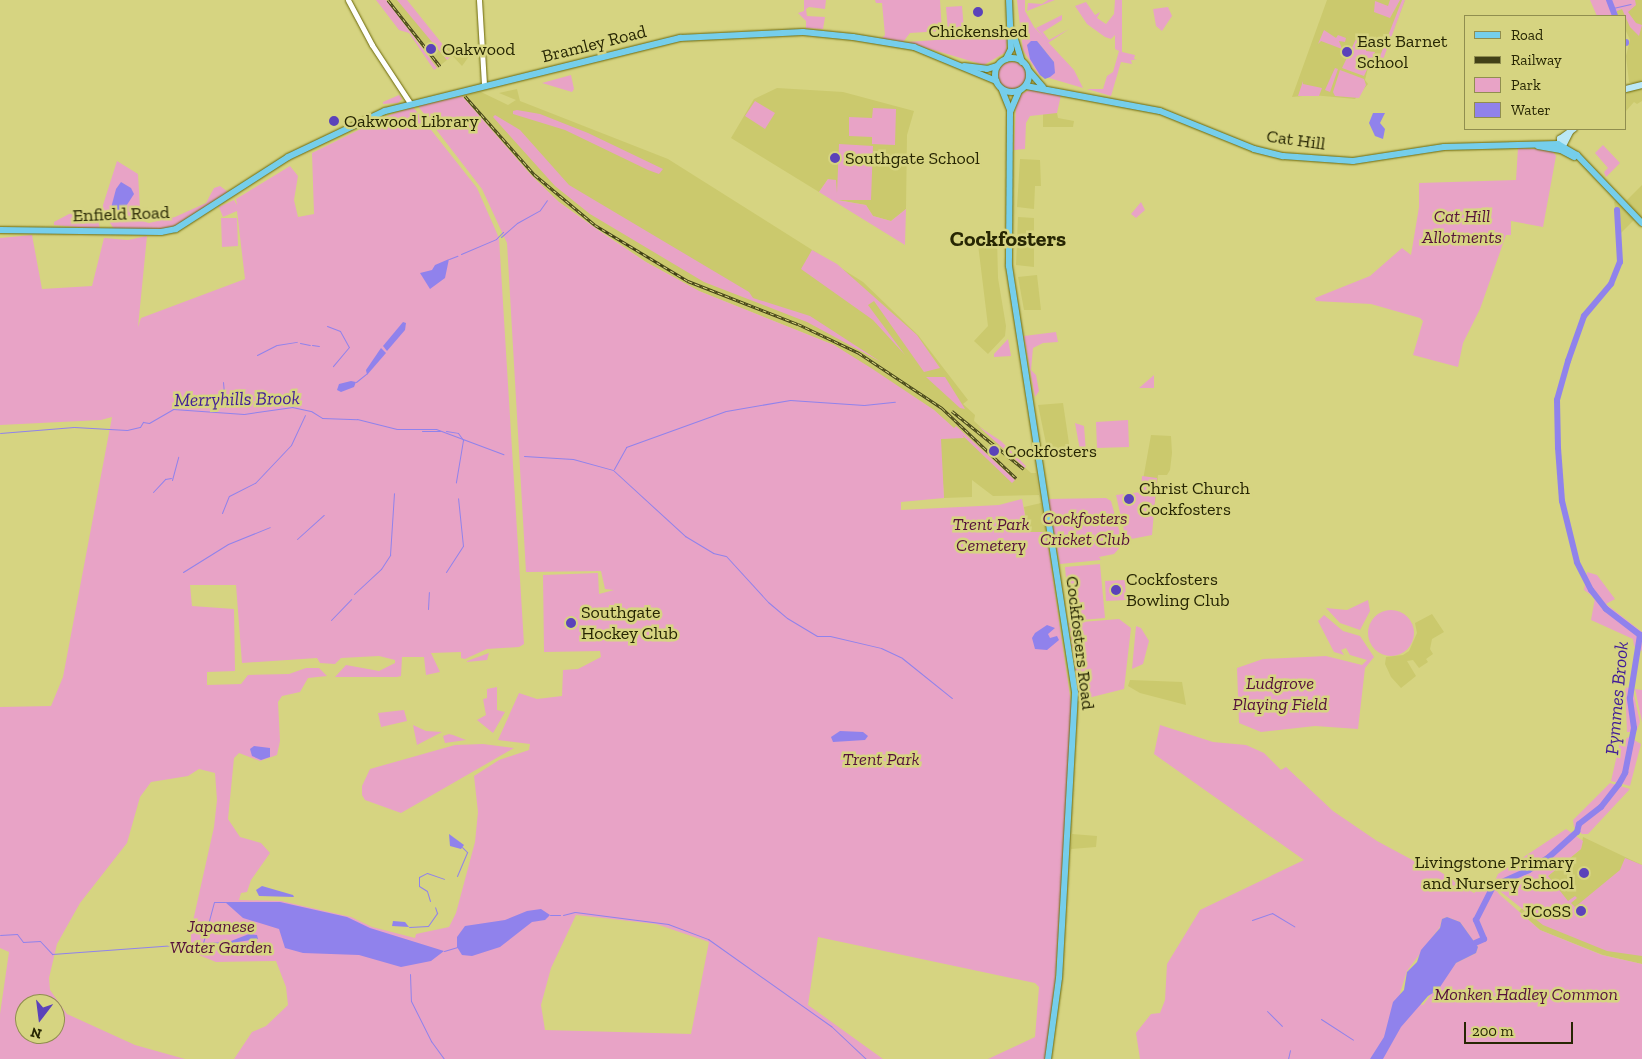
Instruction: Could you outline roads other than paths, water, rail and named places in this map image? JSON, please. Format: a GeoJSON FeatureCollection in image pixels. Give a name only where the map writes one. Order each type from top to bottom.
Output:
{"type":"FeatureCollection","features":[{"type":"Feature","properties":{"kind":"main road"},"geometry":{"type":"LineString","coordinates":[[1009,0],[1011,49],[1006,59],[997,66],[996,81],[1002,90],[1019,91],[1026,86],[1029,71]]}},
{"type":"Feature","properties":{"kind":"main road"},"geometry":{"type":"LineString","coordinates":[[1010,13],[1015,46],[1022,62],[1043,87]]}},
{"type":"Feature","properties":{"kind":"main road","name":"Bramley Road"},"geometry":{"type":"LineString","coordinates":[[233,193],[288,157],[368,118],[410,103],[688,37],[803,32],[896,45],[920,50],[964,66],[996,81]]}},
{"type":"Feature","properties":{"kind":"main road"},"geometry":{"type":"LineString","coordinates":[[1006,59],[1022,62]]}},
{"type":"Feature","properties":{"kind":"main road","name":"Bramley Road"},"geometry":{"type":"LineString","coordinates":[[964,66],[987,69],[997,66]]}},
{"type":"Feature","properties":{"kind":"main road"},"geometry":{"type":"LineString","coordinates":[[1627,89],[1642,84]]}},
{"type":"Feature","properties":{"kind":"main road","name":"Cat Hill"},"geometry":{"type":"LineString","coordinates":[[1026,86],[1043,87],[1168,113],[1254,149],[1283,156],[1353,160],[1444,147],[1561,146]]}},
{"type":"Feature","properties":{"kind":"main road","name":"Cockfosters Road"},"geometry":{"type":"LineString","coordinates":[[1002,90],[1010,112],[1009,271],[1075,693],[1059,978],[1048,1059]]}},
{"type":"Feature","properties":{"kind":"main road","name":"Cockfosters Road"},"geometry":{"type":"LineString","coordinates":[[1010,112],[1019,91]]}},
{"type":"Feature","properties":{"kind":"main road"},"geometry":{"type":"LineString","coordinates":[[1572,130],[1562,137],[1561,146],[1584,162],[1642,223]]}},
{"type":"Feature","properties":{"kind":"main road","name":"Enfield Road"},"geometry":{"type":"LineString","coordinates":[[0,230],[169,231],[233,193]]}},
{"type":"Feature","properties":{"kind":"street"},"geometry":{"type":"LineString","coordinates":[[348,0],[372,45],[410,103]]}},
{"type":"Feature","properties":{"kind":"street"},"geometry":{"type":"LineString","coordinates":[[479,0],[484,86]]}},
{"type":"Feature","properties":{"kind":"water"},"geometry":{"type":"Polygon","coordinates":[[[1031,41],[1037,41],[1054,62],[1055,73],[1050,77],[1045,79],[1040,75],[1030,59],[1027,45],[1031,41]]]}},
{"type":"Feature","properties":{"kind":"water"},"geometry":{"type":"Polygon","coordinates":[[[1373,113],[1385,113],[1380,123],[1385,129],[1383,139],[1375,136],[1369,123],[1373,113]]]}},
{"type":"Feature","properties":{"kind":"water"},"geometry":{"type":"Polygon","coordinates":[[[121,182],[131,188],[134,194],[123,211],[111,208],[116,189],[121,182]]]}},
{"type":"Feature","properties":{"kind":"water"},"geometry":{"type":"Polygon","coordinates":[[[449,259],[445,278],[430,289],[420,273],[432,270],[435,265],[449,259]]]}},
{"type":"Feature","properties":{"kind":"water"},"geometry":{"type":"Polygon","coordinates":[[[403,322],[406,323],[405,330],[387,351],[383,346],[403,322]]]}},
{"type":"Feature","properties":{"kind":"water"},"geometry":{"type":"Polygon","coordinates":[[[381,348],[386,353],[367,375],[366,370],[381,348]]]}},
{"type":"Feature","properties":{"kind":"water"},"geometry":{"type":"Polygon","coordinates":[[[351,381],[356,382],[354,387],[341,392],[337,390],[339,384],[351,381]]]}},
{"type":"Feature","properties":{"kind":"water"},"geometry":{"type":"Polygon","coordinates":[[[1047,625],[1055,628],[1048,634],[1050,638],[1057,636],[1059,640],[1047,650],[1035,649],[1032,638],[1035,633],[1047,625]]]}},
{"type":"Feature","properties":{"kind":"water"},"geometry":{"type":"Polygon","coordinates":[[[840,731],[863,732],[868,736],[865,740],[833,742],[831,737],[840,731]]]}},
{"type":"Feature","properties":{"kind":"water"},"geometry":{"type":"Polygon","coordinates":[[[254,746],[270,748],[270,757],[261,760],[252,756],[250,749],[254,746]]]}},
{"type":"Feature","properties":{"kind":"water"},"geometry":{"type":"Polygon","coordinates":[[[449,834],[464,845],[461,849],[450,846],[449,834]]]}},
{"type":"Feature","properties":{"kind":"water"},"geometry":{"type":"Polygon","coordinates":[[[262,886],[293,895],[294,897],[259,896],[256,890],[262,886]]]}},
{"type":"Feature","properties":{"kind":"water"},"geometry":{"type":"Polygon","coordinates":[[[225,902],[280,902],[347,917],[370,928],[444,951],[431,961],[401,967],[359,955],[303,953],[285,948],[279,929],[243,918],[225,902]]]}},
{"type":"Feature","properties":{"kind":"water"},"geometry":{"type":"Polygon","coordinates":[[[541,909],[550,915],[545,920],[532,922],[500,947],[472,956],[462,955],[457,947],[457,937],[465,926],[505,920],[527,911],[541,909]]]}},
{"type":"Feature","properties":{"kind":"water"},"geometry":{"type":"Polygon","coordinates":[[[1447,917],[1460,922],[1478,947],[1476,953],[1456,963],[1438,990],[1428,996],[1401,1027],[1383,1059],[1370,1059],[1384,1037],[1393,1002],[1404,990],[1407,972],[1417,962],[1421,950],[1440,928],[1442,919],[1447,917]]]}},
{"type":"Feature","properties":{"kind":"water"},"geometry":{"type":"Polygon","coordinates":[[[393,921],[405,922],[409,927],[392,926],[393,921]]]}},
{"type":"Feature","properties":{"kind":"water"},"geometry":{"type":"Polygon","coordinates":[[[249,934],[257,935],[258,939],[231,943],[231,941],[249,934]]]}},
{"type":"Feature","properties":{"kind":"waterway","name":"Pymmes Brook"},"geometry":{"type":"LineString","coordinates":[[1609,0],[1615,15]]}},
{"type":"Feature","properties":{"kind":"waterway"},"geometry":{"type":"LineString","coordinates":[[1613,8],[1631,4]]}},
{"type":"Feature","properties":{"kind":"waterway"},"geometry":{"type":"LineString","coordinates":[[501,237],[517,223],[540,210],[547,200]]}},
{"type":"Feature","properties":{"kind":"waterway","name":"Pymmes Brook"},"geometry":{"type":"LineString","coordinates":[[1475,943],[1484,939],[1476,920],[1493,886],[1529,870],[1549,857],[1577,832],[1579,824],[1601,807],[1619,784],[1625,773],[1634,728],[1630,698],[1640,635],[1606,609],[1591,590],[1577,562],[1562,501],[1558,448],[1557,400],[1568,361],[1584,316],[1611,284],[1620,262],[1617,210]]}},
{"type":"Feature","properties":{"kind":"waterway"},"geometry":{"type":"LineString","coordinates":[[461,254],[496,239],[503,232]]}},
{"type":"Feature","properties":{"kind":"waterway"},"geometry":{"type":"LineString","coordinates":[[449,259],[457,256]]}},
{"type":"Feature","properties":{"kind":"waterway"},"geometry":{"type":"LineString","coordinates":[[327,326],[340,331],[349,347],[333,366]]}},
{"type":"Feature","properties":{"kind":"waterway"},"geometry":{"type":"LineString","coordinates":[[257,355],[277,345],[297,342]]}},
{"type":"Feature","properties":{"kind":"waterway"},"geometry":{"type":"LineString","coordinates":[[300,343],[310,345]]}},
{"type":"Feature","properties":{"kind":"waterway"},"geometry":{"type":"LineString","coordinates":[[312,345],[319,346]]}},
{"type":"Feature","properties":{"kind":"waterway"},"geometry":{"type":"LineString","coordinates":[[356,382],[366,374]]}},
{"type":"Feature","properties":{"kind":"waterway"},"geometry":{"type":"LineString","coordinates":[[223,382],[225,407]]}},
{"type":"Feature","properties":{"kind":"waterway"},"geometry":{"type":"LineString","coordinates":[[614,469],[626,447],[726,411],[790,400],[864,405],[895,402]]}},
{"type":"Feature","properties":{"kind":"waterway","name":"Merryhills Brook"},"geometry":{"type":"LineString","coordinates":[[0,433],[74,427],[127,430],[140,427],[143,422],[149,423],[173,409],[244,414],[292,407],[311,411],[322,418],[357,419],[397,429],[436,429],[503,454]]}},
{"type":"Feature","properties":{"kind":"waterway"},"geometry":{"type":"LineString","coordinates":[[222,513],[229,496],[255,483],[291,445],[305,415]]}},
{"type":"Feature","properties":{"kind":"waterway","name":"Merryhills Brook"},"geometry":{"type":"LineString","coordinates":[[422,431],[440,431]]}},
{"type":"Feature","properties":{"kind":"waterway"},"geometry":{"type":"LineString","coordinates":[[446,431],[458,433],[463,440],[456,482]]}},
{"type":"Feature","properties":{"kind":"waterway","name":"Merryhills Brook"},"geometry":{"type":"LineString","coordinates":[[524,456],[573,459],[613,470],[685,536],[713,553],[726,556],[768,602],[787,618],[817,636],[830,636],[881,648],[902,658],[952,698]]}},
{"type":"Feature","properties":{"kind":"waterway"},"geometry":{"type":"LineString","coordinates":[[172,480],[178,457]]}},
{"type":"Feature","properties":{"kind":"waterway"},"geometry":{"type":"LineString","coordinates":[[153,492],[165,479],[171,478]]}},
{"type":"Feature","properties":{"kind":"waterway"},"geometry":{"type":"LineString","coordinates":[[354,594],[381,569],[390,555],[394,493]]}},
{"type":"Feature","properties":{"kind":"waterway"},"geometry":{"type":"LineString","coordinates":[[446,572],[463,546],[458,498]]}},
{"type":"Feature","properties":{"kind":"waterway"},"geometry":{"type":"LineString","coordinates":[[297,539],[324,515]]}},
{"type":"Feature","properties":{"kind":"waterway"},"geometry":{"type":"LineString","coordinates":[[183,572],[228,544],[270,527]]}},
{"type":"Feature","properties":{"kind":"waterway"},"geometry":{"type":"LineString","coordinates":[[428,609],[429,592]]}},
{"type":"Feature","properties":{"kind":"waterway"},"geometry":{"type":"LineString","coordinates":[[331,620],[351,599]]}},
{"type":"Feature","properties":{"kind":"waterway"},"geometry":{"type":"LineString","coordinates":[[457,876],[467,852],[462,847]]}},
{"type":"Feature","properties":{"kind":"waterway"},"geometry":{"type":"LineString","coordinates":[[430,901],[427,891],[419,886],[419,877],[427,873],[444,879]]}},
{"type":"Feature","properties":{"kind":"waterway"},"geometry":{"type":"LineString","coordinates":[[0,935],[17,934],[23,942],[40,941],[52,954],[203,943],[214,902],[225,902]]}},
{"type":"Feature","properties":{"kind":"waterway"},"geometry":{"type":"LineString","coordinates":[[409,927],[428,926],[437,913],[435,907]]}},
{"type":"Feature","properties":{"kind":"waterway"},"geometry":{"type":"LineString","coordinates":[[563,915],[575,912],[668,924],[708,939],[831,1026],[866,1059]]}},
{"type":"Feature","properties":{"kind":"waterway"},"geometry":{"type":"LineString","coordinates":[[1252,920],[1272,913],[1294,926]]}},
{"type":"Feature","properties":{"kind":"waterway"},"geometry":{"type":"LineString","coordinates":[[550,915],[560,915]]}},
{"type":"Feature","properties":{"kind":"waterway"},"geometry":{"type":"LineString","coordinates":[[204,943],[231,942]]}},
{"type":"Feature","properties":{"kind":"waterway"},"geometry":{"type":"LineString","coordinates":[[444,951],[457,947]]}},
{"type":"Feature","properties":{"kind":"waterway"},"geometry":{"type":"LineString","coordinates":[[410,974],[411,1001],[431,1041],[444,1059]]}},
{"type":"Feature","properties":{"kind":"waterway"},"geometry":{"type":"LineString","coordinates":[[1267,1011],[1282,1026]]}},
{"type":"Feature","properties":{"kind":"waterway"},"geometry":{"type":"LineString","coordinates":[[1321,1019],[1353,1040]]}},
{"type":"Feature","properties":{"kind":"waterway"},"geometry":{"type":"LineString","coordinates":[[1288,1059],[1290,1050]]}},
{"type":"Feature","properties":{"kind":"railway"},"geometry":{"type":"LineString","coordinates":[[388,0],[440,66]]}},
{"type":"Feature","properties":{"kind":"railway"},"geometry":{"type":"LineString","coordinates":[[465,96],[535,175],[595,225],[688,281],[798,324],[859,353],[942,408],[1016,478]]}},
{"type":"Feature","properties":{"kind":"railway"},"geometry":{"type":"LineString","coordinates":[[952,411],[1024,469]]}},
{"type":"Feature","properties":{"kind":"place","name":"Chickenshed"},"geometry":{"type":"Point","coordinates":[978,12]}},
{"type":"Feature","properties":{"kind":"place","name":"Oakwood"},"geometry":{"type":"Point","coordinates":[431,49]}},
{"type":"Feature","properties":{"kind":"place","name":"East Barnet School"},"geometry":{"type":"Point","coordinates":[1347,52]}},
{"type":"Feature","properties":{"kind":"place","name":"Oakwood Library"},"geometry":{"type":"Point","coordinates":[334,121]}},
{"type":"Feature","properties":{"kind":"place","name":"Southgate School"},"geometry":{"type":"Point","coordinates":[835,158]}},
{"type":"Feature","properties":{"kind":"place","name":"Cockfosters"},"geometry":{"type":"Point","coordinates":[994,451]}},
{"type":"Feature","properties":{"kind":"place","name":"Christ Church Cockfosters"},"geometry":{"type":"Point","coordinates":[1129,499]}},
{"type":"Feature","properties":{"kind":"place","name":"Cockfosters Bowling Club"},"geometry":{"type":"Point","coordinates":[1116,590]}},
{"type":"Feature","properties":{"kind":"place","name":"Southgate Hockey Club"},"geometry":{"type":"Point","coordinates":[571,623]}},
{"type":"Feature","properties":{"kind":"place","name":"Livingstone Primary and Nursery School"},"geometry":{"type":"Point","coordinates":[1584,873]}},
{"type":"Feature","properties":{"kind":"place","name":"JCoSS"},"geometry":{"type":"Point","coordinates":[1581,911]}},
{"type":"Feature","properties":{"kind":"district","name":"Cockfosters"},"geometry":{"type":"Point","coordinates":[1008,239]}},
{"type":"Feature","properties":{"kind":"park label","name":"Cat Hill Allotments"},"geometry":{"type":"Point","coordinates":[1462,227]}},
{"type":"Feature","properties":{"kind":"park label","name":"Cockfosters Cricket Club"},"geometry":{"type":"Point","coordinates":[1085,529]}},
{"type":"Feature","properties":{"kind":"park label","name":"Trent Park Cemetery"},"geometry":{"type":"Point","coordinates":[991,535]}},
{"type":"Feature","properties":{"kind":"park label","name":"Ludgrove Playing Field"},"geometry":{"type":"Point","coordinates":[1280,694]}},
{"type":"Feature","properties":{"kind":"park label","name":"Trent Park"},"geometry":{"type":"Point","coordinates":[881,759]}},
{"type":"Feature","properties":{"kind":"park label","name":"Japanese Water Garden"},"geometry":{"type":"Point","coordinates":[221,938]}},
{"type":"Feature","properties":{"kind":"park label","name":"Monken Hadley Common"},"geometry":{"type":"Point","coordinates":[1526,994]}}]}
